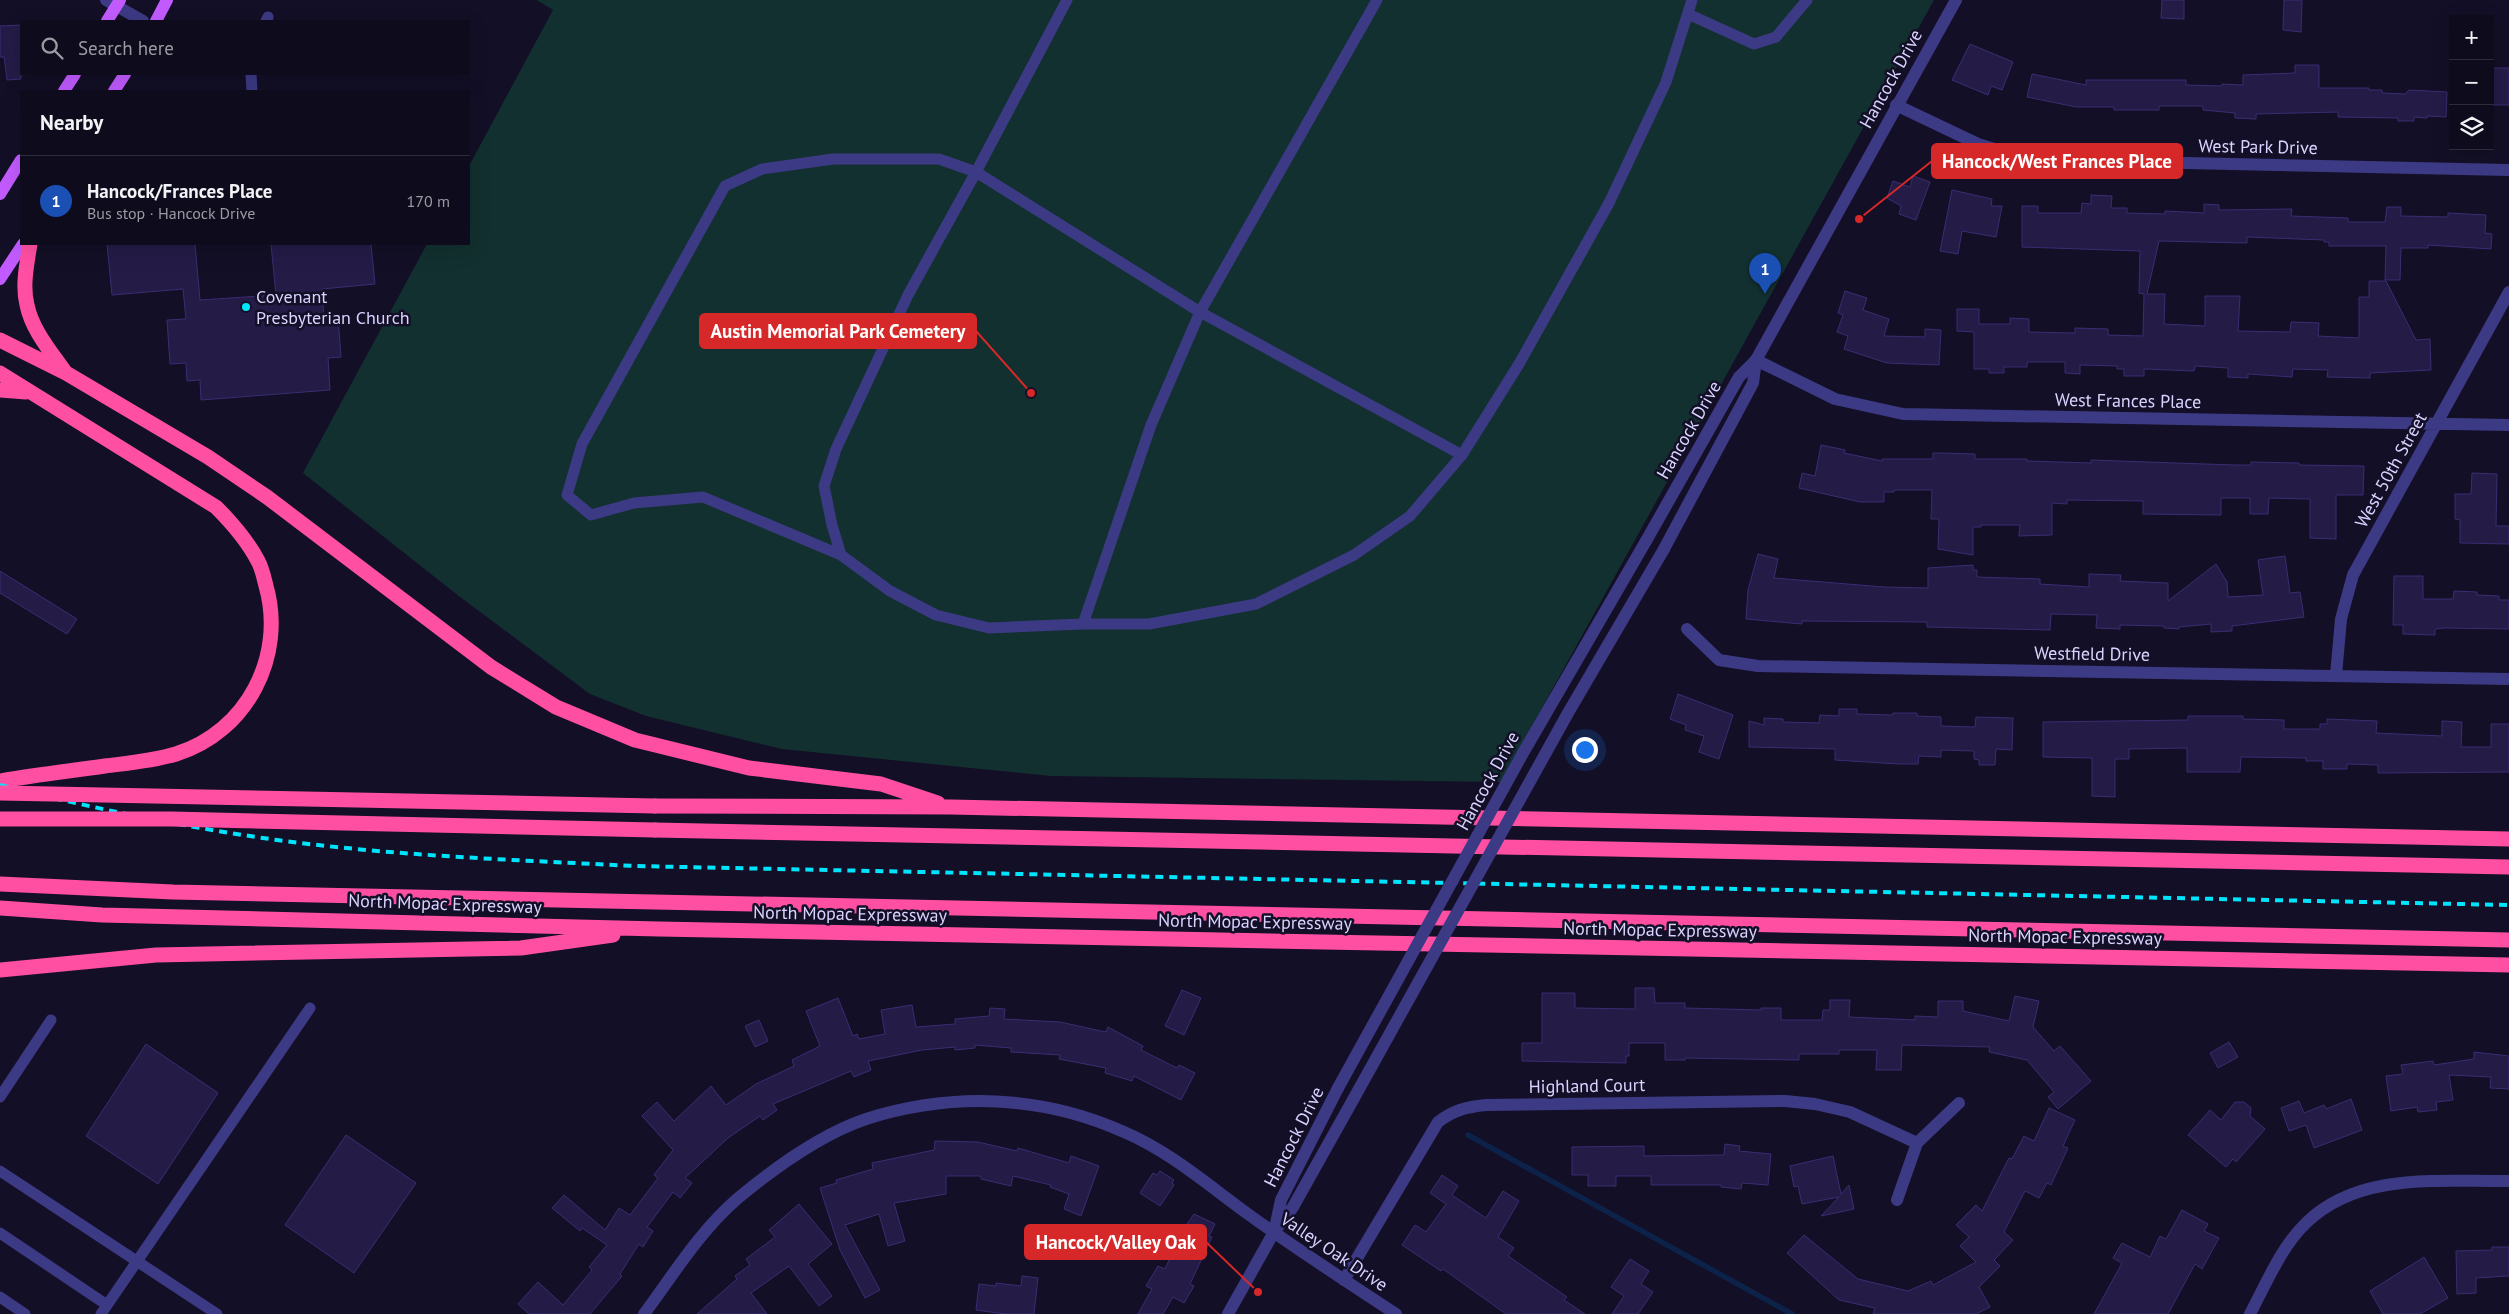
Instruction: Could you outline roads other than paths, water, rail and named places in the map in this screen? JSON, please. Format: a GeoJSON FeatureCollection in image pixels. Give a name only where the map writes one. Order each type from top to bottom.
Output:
{"type":"FeatureCollection","features":[{"type":"Feature","properties":{"kind":"highway"},"geometry":{"type":"LineString","coordinates":[[30,245],[26,274],[26,304],[41,337],[66,373]]}},
{"type":"Feature","properties":{"kind":"highway"},"geometry":{"type":"LineString","coordinates":[[0,340],[66,373],[208,457],[267,496],[491,667],[556,707],[635,740],[749,768],[881,784],[951,807]]}},
{"type":"Feature","properties":{"kind":"highway"},"geometry":{"type":"LineString","coordinates":[[0,372],[216,507],[242,533],[259,562],[270,601],[273,628],[268,659],[255,690],[237,715],[207,740],[177,754],[145,761],[0,781]]}},
{"type":"Feature","properties":{"kind":"highway"},"geometry":{"type":"LineString","coordinates":[[0,390],[32,393]]}},
{"type":"Feature","properties":{"kind":"highway"},"geometry":{"type":"LineString","coordinates":[[0,793],[655,806],[951,807],[2509,839]]}},
{"type":"Feature","properties":{"kind":"highway"},"geometry":{"type":"LineString","coordinates":[[0,819],[180,819],[2509,867]]}},
{"type":"Feature","properties":{"kind":"highway"},"geometry":{"type":"LineString","coordinates":[[0,884],[173,892],[2509,940]]}},
{"type":"Feature","properties":{"kind":"highway","name":"North Mopac Expressway"},"geometry":{"type":"LineString","coordinates":[[0,908],[102,915],[659,929],[2509,965]]}},
{"type":"Feature","properties":{"kind":"highway"},"geometry":{"type":"LineString","coordinates":[[0,970],[156,955],[521,948],[659,929]]}},
{"type":"Feature","properties":{"kind":"main road"},"geometry":{"type":"LineString","coordinates":[[157,20],[168,0]]}},
{"type":"Feature","properties":{"kind":"main road"},"geometry":{"type":"LineString","coordinates":[[107,20],[114,2]]}},
{"type":"Feature","properties":{"kind":"main road"},"geometry":{"type":"LineString","coordinates":[[65,90],[74,75]]}},
{"type":"Feature","properties":{"kind":"main road"},"geometry":{"type":"LineString","coordinates":[[115,90],[124,75]]}},
{"type":"Feature","properties":{"kind":"main road"},"geometry":{"type":"LineString","coordinates":[[0,194],[20,162]]}},
{"type":"Feature","properties":{"kind":"main road"},"geometry":{"type":"LineString","coordinates":[[0,279],[21,245]]}},
{"type":"Feature","properties":{"kind":"street","name":"Hancock Drive"},"geometry":{"type":"LineString","coordinates":[[1274,1232],[1281,1200],[1338,1088],[1518,762],[1739,377],[1756,360],[1956,0]]}},
{"type":"Feature","properties":{"kind":"street"},"geometry":{"type":"LineString","coordinates":[[114,2],[142,20]]}},
{"type":"Feature","properties":{"kind":"street","name":"West Park Drive"},"geometry":{"type":"LineString","coordinates":[[1896,105],[1978,144],[2011,154],[2050,160],[2509,170]]}},
{"type":"Feature","properties":{"kind":"street","name":"West 50th Street"},"geometry":{"type":"LineString","coordinates":[[2336,675],[2340,619],[2353,575],[2509,292]]}},
{"type":"Feature","properties":{"kind":"street","name":"Hancock Drive"},"geometry":{"type":"LineString","coordinates":[[1228,1314],[1274,1232],[1293,1207],[1568,713],[1664,550],[1753,384],[1756,360]]}},
{"type":"Feature","properties":{"kind":"street","name":"West Frances Place"},"geometry":{"type":"LineString","coordinates":[[1756,360],[1835,399],[1903,414],[2509,425]]}},
{"type":"Feature","properties":{"kind":"street","name":"Westfield Drive"},"geometry":{"type":"LineString","coordinates":[[1687,629],[1719,660],[1758,666],[2509,679]]}},
{"type":"Feature","properties":{"kind":"street","name":"Valley Oak Drive"},"geometry":{"type":"LineString","coordinates":[[644,1314],[698,1242],[736,1200],[786,1162],[818,1142],[865,1120],[920,1106],[970,1099],[1010,1101],[1048,1108],[1094,1120],[1126,1132],[1172,1160],[1274,1232],[1396,1314]]}},
{"type":"Feature","properties":{"kind":"street","name":"Highland Court"},"geometry":{"type":"LineString","coordinates":[[1344,1280],[1438,1122],[1452,1111],[1465,1107],[1486,1105],[1785,1101],[1815,1104],[1850,1112],[1917,1142]]}},
{"type":"Feature","properties":{"kind":"street"},"geometry":{"type":"LineString","coordinates":[[1897,1200],[1917,1142],[1959,1103]]}},
{"type":"Feature","properties":{"kind":"street"},"geometry":{"type":"LineString","coordinates":[[2250,1314],[2286,1250],[2305,1224],[2328,1204],[2363,1190],[2398,1183],[2509,1181]]}},
{"type":"Feature","properties":{"kind":"lane"},"geometry":{"type":"LineString","coordinates":[[841,555],[832,525],[824,486],[836,449],[908,295],[976,172],[1067,0]]}},
{"type":"Feature","properties":{"kind":"lane"},"geometry":{"type":"LineString","coordinates":[[1083,624],[1152,425],[1200,312],[1377,0]]}},
{"type":"Feature","properties":{"kind":"lane"},"geometry":{"type":"LineString","coordinates":[[1462,455],[1200,312],[976,172],[939,159],[833,159],[762,169],[725,186],[582,444],[567,495],[591,515],[634,503],[703,496],[841,555],[890,591],[936,615],[989,628],[1083,624],[1149,624],[1256,604],[1354,555],[1410,516],[1462,455],[1518,364],[1609,203],[1666,82],[1692,0]]}},
{"type":"Feature","properties":{"kind":"lane"},"geometry":{"type":"LineString","coordinates":[[1688,14],[1754,44],[1776,37],[1807,0]]}},
{"type":"Feature","properties":{"kind":"lane"},"geometry":{"type":"LineString","coordinates":[[252,75],[252,90]]}},
{"type":"Feature","properties":{"kind":"lane"},"geometry":{"type":"LineString","coordinates":[[0,1233],[104,1310],[310,1008]]}},
{"type":"Feature","properties":{"kind":"lane"},"geometry":{"type":"LineString","coordinates":[[0,1097],[51,1020]]}},
{"type":"Feature","properties":{"kind":"lane"},"geometry":{"type":"LineString","coordinates":[[0,1171],[217,1314]]}},
{"type":"Feature","properties":{"kind":"lane"},"geometry":{"type":"LineString","coordinates":[[0,1297],[25,1314]]}},
{"type":"Feature","properties":{"kind":"waterway"},"geometry":{"type":"LineString","coordinates":[[1468,1135],[1792,1314]]}},
{"type":"Feature","properties":{"kind":"railway"},"geometry":{"type":"LineString","coordinates":[[0,785],[138,816],[277,840],[411,854],[635,866],[2509,905]]}},
{"type":"Feature","properties":{"kind":"place","name":"Hancock/West Frances Place"},"geometry":{"type":"Point","coordinates":[1859,219]}},
{"type":"Feature","properties":{"kind":"place","name":"Hancock/Frances Place"},"geometry":{"type":"Point","coordinates":[1765,294]}},
{"type":"Feature","properties":{"kind":"place","name":"Covenant Presbyterian Church"},"geometry":{"type":"Point","coordinates":[246,307]}},
{"type":"Feature","properties":{"kind":"place","name":"Austin Memorial Park Cemetery"},"geometry":{"type":"Point","coordinates":[1031,393]}},
{"type":"Feature","properties":{"kind":"place","name":"Hancock/Valley Oak"},"geometry":{"type":"Point","coordinates":[1258,1292]}}]}
